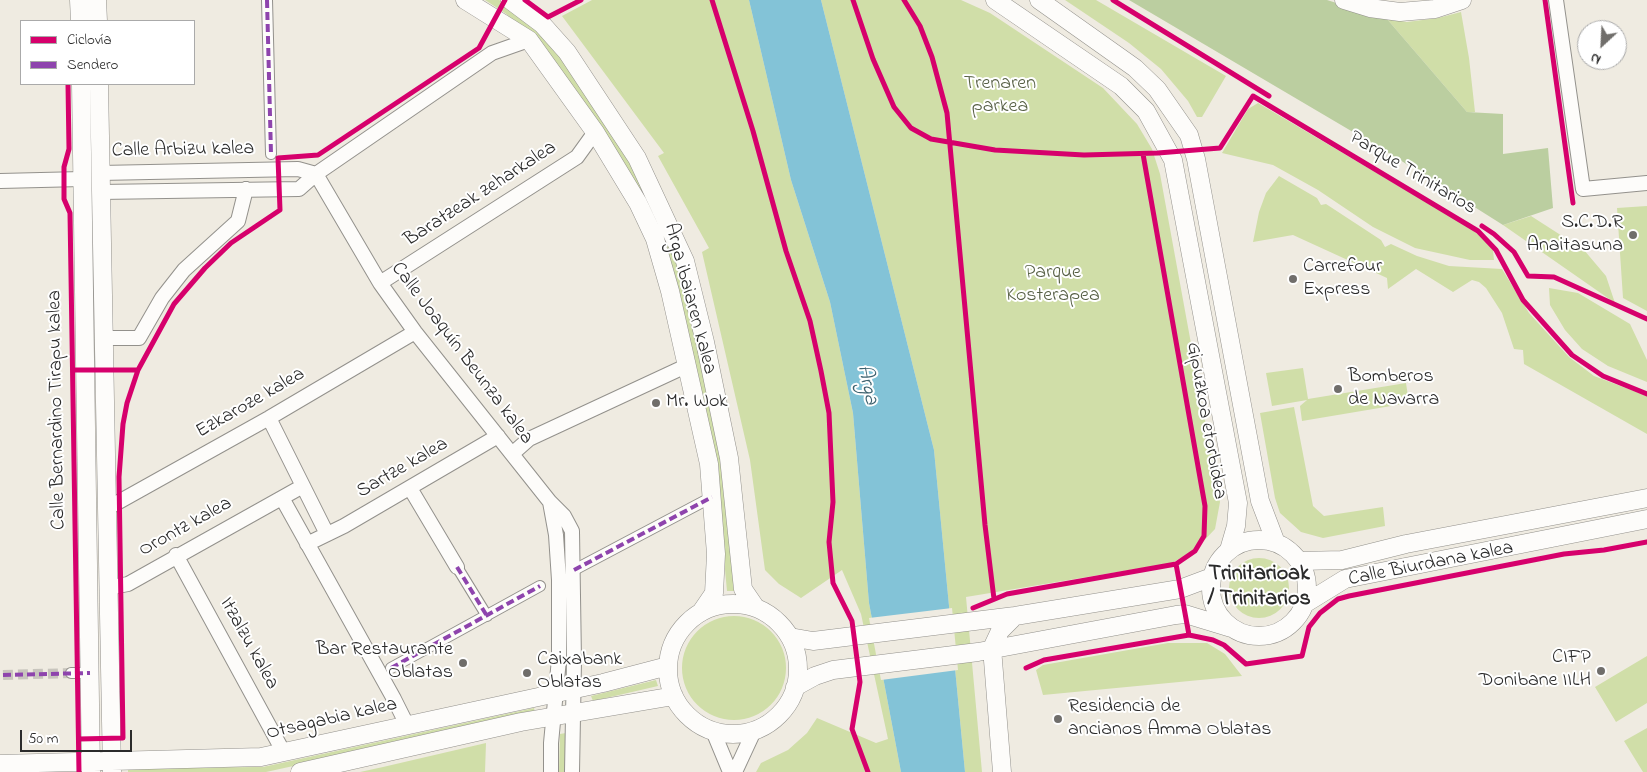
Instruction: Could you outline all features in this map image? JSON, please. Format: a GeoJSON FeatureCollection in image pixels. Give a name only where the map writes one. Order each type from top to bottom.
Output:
{"type":"FeatureCollection","features":[{"type":"Feature","properties":{"kind":"street"},"geometry":{"type":"LineString","coordinates":[[80,0],[80,20]]}},
{"type":"Feature","properties":{"kind":"street"},"geometry":{"type":"LineString","coordinates":[[97,0],[98,20]]}},
{"type":"Feature","properties":{"kind":"street"},"geometry":{"type":"LineString","coordinates":[[267,0],[271,154]]}},
{"type":"Feature","properties":{"kind":"street","name":"Arga ibaiaren kalea"},"geometry":{"type":"LineString","coordinates":[[465,0],[529,40],[596,132],[638,203],[655,239],[709,464],[716,554],[714,593],[701,612]]}},
{"type":"Feature","properties":{"kind":"street","name":"Arga ibaiaren kalea"},"geometry":{"type":"LineString","coordinates":[[510,0],[545,21],[567,52],[637,158],[685,262],[707,351],[729,458],[743,589],[756,608]]}},
{"type":"Feature","properties":{"kind":"street","name":"Gipuzkoa etorbidea"},"geometry":{"type":"LineString","coordinates":[[995,0],[1121,86],[1146,111],[1173,160],[1238,503],[1236,526],[1229,550]]}},
{"type":"Feature","properties":{"kind":"street","name":"Gipuzkoa etorbidea"},"geometry":{"type":"LineString","coordinates":[[1039,0],[1135,68],[1157,89],[1189,135],[1260,501],[1276,543]]}},
{"type":"Feature","properties":{"kind":"street"},"geometry":{"type":"LineString","coordinates":[[1344,0],[1370,8],[1400,12],[1436,9],[1462,0]]}},
{"type":"Feature","properties":{"kind":"street"},"geometry":{"type":"LineString","coordinates":[[1556,0],[1583,189],[1647,183]]}},
{"type":"Feature","properties":{"kind":"street"},"geometry":{"type":"LineString","coordinates":[[316,174],[492,53],[529,40]]}},
{"type":"Feature","properties":{"kind":"street","name":"Calle Bernardino Tirapu kalea"},"geometry":{"type":"LineString","coordinates":[[81,85],[91,767]]}},
{"type":"Feature","properties":{"kind":"street"},"geometry":{"type":"LineString","coordinates":[[98,85],[111,766]]}},
{"type":"Feature","properties":{"kind":"street","name":"Baratzeak zeharkalea"},"geometry":{"type":"LineString","coordinates":[[380,283],[578,157],[596,132]]}},
{"type":"Feature","properties":{"kind":"street","name":"Calle Arbizu kalea"},"geometry":{"type":"LineString","coordinates":[[100,173],[298,169],[316,174]]}},
{"type":"Feature","properties":{"kind":"street","name":"Calle Arbizu kalea"},"geometry":{"type":"LineString","coordinates":[[100,192],[300,189],[316,174]]}},
{"type":"Feature","properties":{"kind":"street","name":"Calle Joaquín Beunza kalea"},"geometry":{"type":"LineString","coordinates":[[316,174],[380,283],[414,332],[550,502],[564,516],[572,531],[574,570],[565,691],[553,717],[551,772]]}},
{"type":"Feature","properties":{"kind":"street"},"geometry":{"type":"LineString","coordinates":[[0,181],[82,179]]}},
{"type":"Feature","properties":{"kind":"street"},"geometry":{"type":"LineString","coordinates":[[103,338],[139,338],[162,298],[184,270],[238,221],[246,190]]}},
{"type":"Feature","properties":{"kind":"street","name":"Ezkaroze kalea"},"geometry":{"type":"LineString","coordinates":[[106,509],[269,418],[414,332]]}},
{"type":"Feature","properties":{"kind":"street"},"geometry":{"type":"LineString","coordinates":[[512,454],[529,439],[686,366]]}},
{"type":"Feature","properties":{"kind":"street"},"geometry":{"type":"LineString","coordinates":[[269,418],[326,534]]}},
{"type":"Feature","properties":{"kind":"street","name":"Sartze kalea"},"geometry":{"type":"LineString","coordinates":[[307,544],[410,488],[498,436]]}},
{"type":"Feature","properties":{"kind":"street","name":"Orontz kalea"},"geometry":{"type":"LineString","coordinates":[[107,588],[128,584],[176,555],[303,486]]}},
{"type":"Feature","properties":{"kind":"street"},"geometry":{"type":"LineString","coordinates":[[410,488],[486,616]]}},
{"type":"Feature","properties":{"kind":"street"},"geometry":{"type":"LineString","coordinates":[[574,570],[712,497]]}},
{"type":"Feature","properties":{"kind":"street"},"geometry":{"type":"LineString","coordinates":[[282,498],[407,725]]}},
{"type":"Feature","properties":{"kind":"street","name":"Calle Biurdana kalea"},"geometry":{"type":"LineString","coordinates":[[1300,561],[1342,560],[1406,544],[1647,498]]}},
{"type":"Feature","properties":{"kind":"street","name":"Calle Joaquín Beunza kalea"},"geometry":{"type":"LineString","coordinates":[[550,502],[556,535],[565,691],[574,713],[572,772]]}},
{"type":"Feature","properties":{"kind":"street","name":"Calle Biurdana kalea"},"geometry":{"type":"LineString","coordinates":[[1306,603],[1345,579],[1647,519]]}},
{"type":"Feature","properties":{"kind":"street"},"geometry":{"type":"LineString","coordinates":[[796,687],[815,676],[848,668],[983,650],[1185,614],[1231,628],[1248,636],[1266,637],[1284,630],[1298,618],[1306,603],[1308,588],[1306,574],[1300,561],[1289,550],[1276,543],[1260,540],[1244,542],[1229,550],[1218,562],[1212,577],[1211,596],[1218,614],[1231,628]]}},
{"type":"Feature","properties":{"kind":"street","name":"Itzalzu kalea"},"geometry":{"type":"LineString","coordinates":[[176,555],[284,753]]}},
{"type":"Feature","properties":{"kind":"street"},"geometry":{"type":"LineString","coordinates":[[790,637],[812,642],[1016,616],[1180,589],[1212,577]]}},
{"type":"Feature","properties":{"kind":"street"},"geometry":{"type":"LineString","coordinates":[[391,668],[540,586]]}},
{"type":"Feature","properties":{"kind":"street"},"geometry":{"type":"LineString","coordinates":[[728,605],[756,608],[781,625],[790,637],[796,653],[798,670],[796,687],[789,703],[778,716],[754,731],[731,734],[713,731],[697,723],[684,711],[674,696],[669,681],[668,666],[673,644],[684,626],[701,612],[728,605]]}},
{"type":"Feature","properties":{"kind":"street"},"geometry":{"type":"LineString","coordinates":[[983,650],[1016,616]]}},
{"type":"Feature","properties":{"kind":"street"},"geometry":{"type":"LineString","coordinates":[[983,650],[1002,772]]}},
{"type":"Feature","properties":{"kind":"street","name":"Otsagabia kalea"},"geometry":{"type":"LineString","coordinates":[[0,764],[91,767],[261,758],[565,691],[668,666]]}},
{"type":"Feature","properties":{"kind":"street"},"geometry":{"type":"LineString","coordinates":[[71,673],[90,673]]}},
{"type":"Feature","properties":{"kind":"street"},"geometry":{"type":"LineString","coordinates":[[300,772],[553,717],[674,696]]}},
{"type":"Feature","properties":{"kind":"street"},"geometry":{"type":"LineString","coordinates":[[713,731],[730,772]]}},
{"type":"Feature","properties":{"kind":"street"},"geometry":{"type":"LineString","coordinates":[[735,772],[754,731]]}},
{"type":"Feature","properties":{"kind":"green space"},"geometry":{"type":"Polygon","coordinates":[[[485,0],[499,0],[508,5],[556,49],[645,186],[679,269],[723,459],[734,591],[727,591],[715,462],[670,268],[588,111],[559,67],[538,41],[505,13],[485,0]]]}},
{"type":"Feature","properties":{"kind":"green space"},"geometry":{"type":"Polygon","coordinates":[[[592,0],[749,0],[791,180],[830,302],[853,413],[869,603],[901,772],[756,772],[761,763],[788,750],[807,733],[817,718],[876,743],[888,739],[861,614],[842,570],[801,598],[779,584],[765,570],[750,460],[702,252],[709,248],[658,156],[664,153],[562,16],[592,0]]]}},
{"type":"Feature","properties":{"kind":"green space","name":"Parque Kosterapea"},"geometry":{"type":"Polygon","coordinates":[[[821,0],[961,0],[990,13],[1103,88],[1137,124],[1152,149],[1160,174],[1220,502],[1215,529],[1196,549],[1172,563],[966,597],[982,772],[965,772],[934,450],[821,0]]]}},
{"type":"Feature","properties":{"kind":"green space"},"geometry":{"type":"Polygon","coordinates":[[[1065,0],[1096,0],[1226,76],[1202,117],[1197,117],[1188,101],[1161,69],[1129,43],[1065,0]]]}},
{"type":"Feature","properties":{"kind":"green space"},"geometry":{"type":"Polygon","coordinates":[[[1129,0],[1327,0],[1387,19],[1467,112],[1503,114],[1503,154],[1548,148],[1553,208],[1503,225],[1392,155],[1129,0]]]}},
{"type":"Feature","properties":{"kind":"green space"},"geometry":{"type":"Polygon","coordinates":[[[1461,12],[1469,58],[1475,112],[1467,112],[1387,19],[1407,22],[1438,18],[1461,12]]]}},
{"type":"Feature","properties":{"kind":"green space"},"geometry":{"type":"Polygon","coordinates":[[[1258,103],[1468,227],[1482,237],[1493,250],[1494,260],[1470,260],[1415,248],[1373,227],[1318,190],[1273,165],[1222,153],[1248,109],[1258,103]]]}},
{"type":"Feature","properties":{"kind":"green space"},"geometry":{"type":"Polygon","coordinates":[[[1279,176],[1317,198],[1321,205],[1326,204],[1381,240],[1385,247],[1391,244],[1417,256],[1449,266],[1502,269],[1529,313],[1569,357],[1594,376],[1647,396],[1647,434],[1524,364],[1523,350],[1514,349],[1502,313],[1486,288],[1479,282],[1472,280],[1453,292],[1416,269],[1388,289],[1387,278],[1293,235],[1253,242],[1259,212],[1266,193],[1279,176]]]}},
{"type":"Feature","properties":{"kind":"green space","name":"S.C.D.R Anaitasuna"},"geometry":{"type":"Polygon","coordinates":[[[1647,206],[1647,311],[1623,298],[1617,208],[1647,206]]]}},
{"type":"Feature","properties":{"kind":"green space"},"geometry":{"type":"Polygon","coordinates":[[[1531,216],[1584,250],[1606,276],[1615,303],[1503,225],[1531,216]]]}},
{"type":"Feature","properties":{"kind":"green space"},"geometry":{"type":"Polygon","coordinates":[[[1549,288],[1578,293],[1630,324],[1647,360],[1647,382],[1608,366],[1582,349],[1565,330],[1550,305],[1549,288]]]}},
{"type":"Feature","properties":{"kind":"green space"},"geometry":{"type":"Polygon","coordinates":[[[1303,368],[1308,399],[1406,383],[1409,403],[1302,421],[1300,406],[1307,400],[1272,406],[1266,373],[1303,368]]]}},
{"type":"Feature","properties":{"kind":"green space"},"geometry":{"type":"Polygon","coordinates":[[[1294,407],[1313,506],[1324,516],[1383,507],[1385,526],[1323,538],[1301,532],[1280,513],[1275,498],[1260,413],[1294,407]]]}},
{"type":"Feature","properties":{"kind":"green space"},"geometry":{"type":"Polygon","coordinates":[[[1253,558],[1265,558],[1276,563],[1284,571],[1289,582],[1287,600],[1276,613],[1265,618],[1253,618],[1242,613],[1234,605],[1229,594],[1229,582],[1234,571],[1242,563],[1253,558]]]}},
{"type":"Feature","properties":{"kind":"green space"},"geometry":{"type":"Polygon","coordinates":[[[734,616],[754,620],[771,631],[782,648],[786,668],[782,688],[771,705],[754,716],[734,720],[714,716],[697,705],[686,688],[682,668],[686,648],[697,631],[714,620],[734,616]]]}},
{"type":"Feature","properties":{"kind":"green space"},"geometry":{"type":"Polygon","coordinates":[[[1168,643],[1207,643],[1225,654],[1242,676],[1043,695],[1036,670],[1043,665],[1168,643]]]}},
{"type":"Feature","properties":{"kind":"green space"},"geometry":{"type":"Polygon","coordinates":[[[1647,656],[1647,703],[1616,722],[1595,687],[1647,656]]]}},
{"type":"Feature","properties":{"kind":"green space"},"geometry":{"type":"Polygon","coordinates":[[[656,680],[658,686],[593,701],[591,696],[656,680]]]}},
{"type":"Feature","properties":{"kind":"green space"},"geometry":{"type":"Polygon","coordinates":[[[534,708],[535,713],[266,772],[128,772],[128,768],[263,767],[534,708]]]}},
{"type":"Feature","properties":{"kind":"green space"},"geometry":{"type":"Polygon","coordinates":[[[1647,728],[1647,772],[1643,772],[1624,741],[1647,728]]]}},
{"type":"Feature","properties":{"kind":"green space"},"geometry":{"type":"Polygon","coordinates":[[[566,733],[566,772],[559,772],[560,734],[566,733]]]}},
{"type":"Feature","properties":{"kind":"green space"},"geometry":{"type":"Polygon","coordinates":[[[486,743],[485,772],[360,772],[383,767],[486,743]]]}},
{"type":"Feature","properties":{"kind":"water","name":"Arga"},"geometry":{"type":"Polygon","coordinates":[[[749,0],[821,0],[934,450],[965,772],[901,772],[869,603],[853,413],[830,302],[791,180],[749,0]]]}},
{"type":"Feature","properties":{"kind":"pier"},"geometry":{"type":"Polygon","coordinates":[[[952,608],[958,670],[881,680],[869,618],[952,608]]]}},
{"type":"Feature","properties":{"kind":"tunnel"},"geometry":{"type":"LineString","coordinates":[[3,675],[71,673]]}},
{"type":"Feature","properties":{"kind":"marked path"},"geometry":{"type":"LineString","coordinates":[[267,0],[271,154]]}},
{"type":"Feature","properties":{"kind":"marked path"},"geometry":{"type":"LineString","coordinates":[[574,570],[712,497]]}},
{"type":"Feature","properties":{"kind":"marked path"},"geometry":{"type":"LineString","coordinates":[[457,567],[487,616]]}},
{"type":"Feature","properties":{"kind":"marked path"},"geometry":{"type":"LineString","coordinates":[[391,668],[540,586]]}},
{"type":"Feature","properties":{"kind":"marked path"},"geometry":{"type":"LineString","coordinates":[[3,675],[90,673]]}},
{"type":"Feature","properties":{"kind":"cycle path"},"geometry":{"type":"LineString","coordinates":[[73,370],[138,370],[174,304],[205,268],[231,243],[280,210],[278,158],[318,155],[479,48],[505,0]]}},
{"type":"Feature","properties":{"kind":"cycle path"},"geometry":{"type":"LineString","coordinates":[[525,0],[548,17],[581,0]]}},
{"type":"Feature","properties":{"kind":"cycle path"},"geometry":{"type":"LineString","coordinates":[[712,0],[753,131],[786,251],[810,321],[821,371],[829,413],[833,502],[829,542],[833,583],[852,621],[860,682],[852,729],[868,772]]}},
{"type":"Feature","properties":{"kind":"cycle path","name":"Parque Trinitarios"},"geometry":{"type":"LineString","coordinates":[[853,0],[873,59],[894,107],[911,128],[931,139],[995,150],[1084,155],[1158,153],[1220,148],[1253,96],[1478,231],[1496,250],[1523,300],[1572,355],[1603,376],[1647,394]]}},
{"type":"Feature","properties":{"kind":"cycle path"},"geometry":{"type":"LineString","coordinates":[[904,0],[920,26],[932,57],[947,113],[985,525],[994,599]]}},
{"type":"Feature","properties":{"kind":"cycle path"},"geometry":{"type":"LineString","coordinates":[[1113,0],[1269,96]]}},
{"type":"Feature","properties":{"kind":"cycle path"},"geometry":{"type":"LineString","coordinates":[[1545,0],[1573,203]]}},
{"type":"Feature","properties":{"kind":"cycle path"},"geometry":{"type":"LineString","coordinates":[[68,85],[69,149],[64,167],[64,199],[70,213],[79,772]]}},
{"type":"Feature","properties":{"kind":"cycle path"},"geometry":{"type":"LineString","coordinates":[[973,608],[1007,594],[1176,564],[1195,551],[1204,536],[1205,506],[1143,154]]}},
{"type":"Feature","properties":{"kind":"cycle path"},"geometry":{"type":"LineString","coordinates":[[1482,226],[1514,252],[1528,276],[1554,277],[1647,319]]}},
{"type":"Feature","properties":{"kind":"cycle path"},"geometry":{"type":"LineString","coordinates":[[79,739],[123,738],[119,477],[123,424],[127,403],[138,370]]}},
{"type":"Feature","properties":{"kind":"cycle path"},"geometry":{"type":"LineString","coordinates":[[1026,668],[1044,660],[1189,635],[1213,640],[1224,645],[1246,664],[1302,656],[1309,627],[1320,613],[1338,599],[1564,554],[1604,550],[1647,542]]}},
{"type":"Feature","properties":{"kind":"cycle path"},"geometry":{"type":"LineString","coordinates":[[1176,564],[1189,635]]}},
{"type":"Feature","properties":{"kind":"place","name":"S.C.D.R Anaitasuna"},"geometry":{"type":"Point","coordinates":[1633,235]}},
{"type":"Feature","properties":{"kind":"place","name":"Carrefour Express"},"geometry":{"type":"Point","coordinates":[1293,279]}},
{"type":"Feature","properties":{"kind":"place","name":"Bomberos de Navarra"},"geometry":{"type":"Point","coordinates":[1338,389]}},
{"type":"Feature","properties":{"kind":"place","name":"Mr. Wok"},"geometry":{"type":"Point","coordinates":[656,403]}},
{"type":"Feature","properties":{"kind":"place","name":"Bar Restaurante Oblatas"},"geometry":{"type":"Point","coordinates":[463,663]}},
{"type":"Feature","properties":{"kind":"place","name":"CIFP Donibane IILH"},"geometry":{"type":"Point","coordinates":[1601,671]}},
{"type":"Feature","properties":{"kind":"place","name":"Caixabank Oblatas"},"geometry":{"type":"Point","coordinates":[527,673]}},
{"type":"Feature","properties":{"kind":"place","name":"Residencia de ancianos Amma Oblatas"},"geometry":{"type":"Point","coordinates":[1058,719]}},
{"type":"Feature","properties":{"kind":"district","name":"Trinitarioak / Trinitarios"},"geometry":{"type":"Point","coordinates":[1259,588]}},
{"type":"Feature","properties":{"kind":"park label","name":"Trenaren parkea"},"geometry":{"type":"Point","coordinates":[1000,96]}}]}
